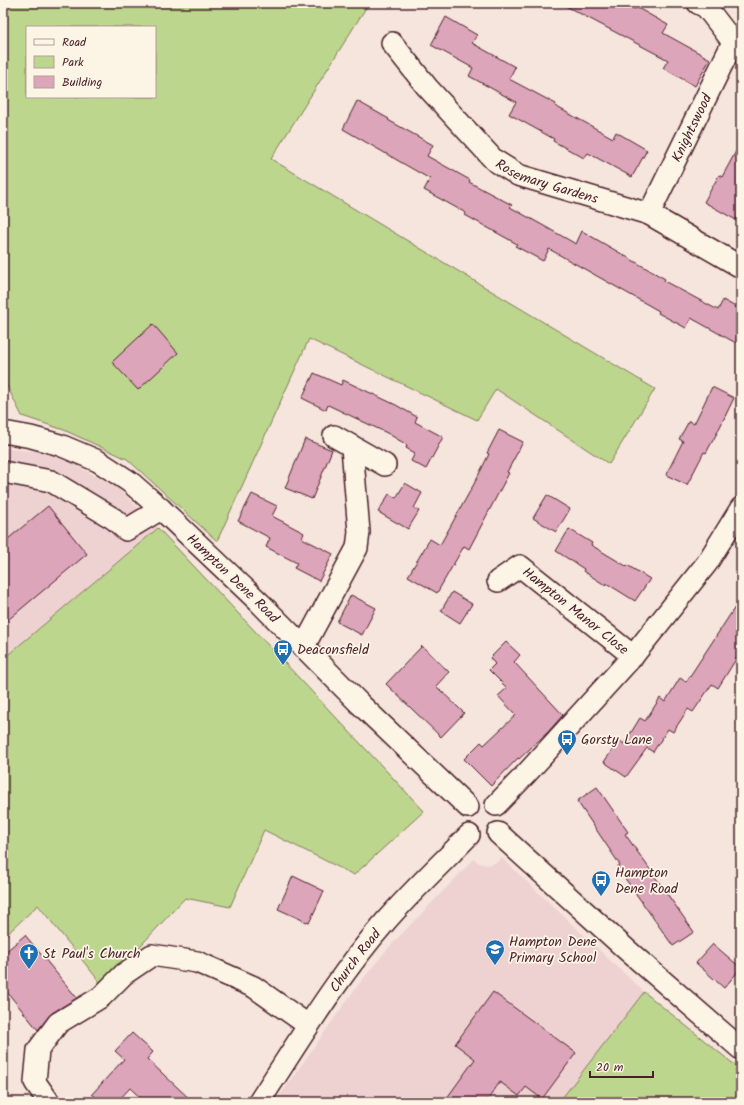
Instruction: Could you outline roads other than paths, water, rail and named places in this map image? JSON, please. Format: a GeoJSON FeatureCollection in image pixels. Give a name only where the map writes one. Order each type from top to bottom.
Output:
{"type":"FeatureCollection","features":[{"type":"Feature","properties":{"kind":"street","name":"Knightswood"},"geometry":{"type":"LineString","coordinates":[[650,214],[737,41],[706,7],[698,3]]}},
{"type":"Feature","properties":{"kind":"street","name":"Rosemary Gardens"},"geometry":{"type":"LineString","coordinates":[[392,43],[427,87],[494,160],[518,175],[650,214],[741,267]]}},
{"type":"Feature","properties":{"kind":"street","name":"Hampton Dene Road"},"geometry":{"type":"LineString","coordinates":[[3,433],[31,437],[60,445],[98,461],[130,482],[161,509],[260,603],[360,704],[468,806]]}},
{"type":"Feature","properties":{"kind":"street"},"geometry":{"type":"LineString","coordinates":[[334,436],[385,465]]}},
{"type":"Feature","properties":{"kind":"street"},"geometry":{"type":"LineString","coordinates":[[304,648],[357,548],[359,532],[352,447]]}},
{"type":"Feature","properties":{"kind":"street"},"geometry":{"type":"LineString","coordinates":[[3,472],[51,481],[114,519],[126,530],[161,509]]}},
{"type":"Feature","properties":{"kind":"street"},"geometry":{"type":"LineString","coordinates":[[496,805],[633,656],[707,563],[741,508]]}},
{"type":"Feature","properties":{"kind":"street","name":"Hampton Manor Close"},"geometry":{"type":"LineString","coordinates":[[498,581],[520,566],[633,656]]}},
{"type":"Feature","properties":{"kind":"street"},"geometry":{"type":"LineString","coordinates":[[481,800],[489,801],[496,805],[502,818],[498,833],[490,838],[482,840],[469,835],[464,828],[462,821],[468,806],[481,800]]}},
{"type":"Feature","properties":{"kind":"street"},"geometry":{"type":"LineString","coordinates":[[498,833],[627,950],[741,1049]]}},
{"type":"Feature","properties":{"kind":"street","name":"Church Road"},"geometry":{"type":"LineString","coordinates":[[259,1102],[308,1026],[354,960],[385,922],[469,835]]}},
{"type":"Feature","properties":{"kind":"street"},"geometry":{"type":"LineString","coordinates":[[49,1102],[36,1082],[38,1050],[58,1023],[101,997],[124,974],[152,955],[197,962],[254,987],[308,1026]]}},
{"type":"Feature","properties":{"kind":"place","name":"Deaconsfield"},"geometry":{"type":"Point","coordinates":[283,666]}},
{"type":"Feature","properties":{"kind":"place","name":"Gorsty Lane"},"geometry":{"type":"Point","coordinates":[567,756]}},
{"type":"Feature","properties":{"kind":"place","name":"Hampton Dene Road"},"geometry":{"type":"Point","coordinates":[601,897]}},
{"type":"Feature","properties":{"kind":"place","name":"Hampton Dene Primary School"},"geometry":{"type":"Point","coordinates":[495,966]}},
{"type":"Feature","properties":{"kind":"place","name":"St Paul's Church"},"geometry":{"type":"Point","coordinates":[29,970]}}]}
